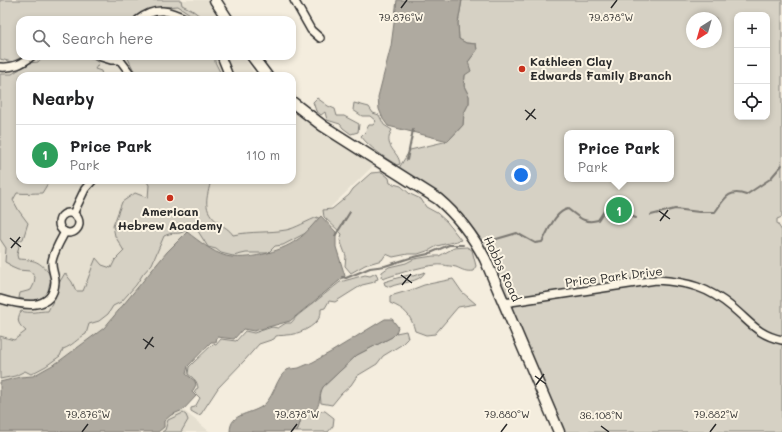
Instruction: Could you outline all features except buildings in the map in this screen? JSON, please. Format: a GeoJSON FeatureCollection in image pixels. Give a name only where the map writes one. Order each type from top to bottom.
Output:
{"type":"FeatureCollection","features":[{"type":"Feature","properties":{"kind":"street"},"geometry":{"type":"LineString","coordinates":[[214,0],[225,16]]}},
{"type":"Feature","properties":{"kind":"street"},"geometry":{"type":"LineString","coordinates":[[294,0],[311,30],[320,38]]}},
{"type":"Feature","properties":{"kind":"street"},"geometry":{"type":"LineString","coordinates":[[144,16],[160,10],[176,13],[181,16]]}},
{"type":"Feature","properties":{"kind":"street"},"geometry":{"type":"LineString","coordinates":[[0,67],[19,64],[26,60]]}},
{"type":"Feature","properties":{"kind":"street"},"geometry":{"type":"LineString","coordinates":[[121,60],[129,72]]}},
{"type":"Feature","properties":{"kind":"street"},"geometry":{"type":"LineString","coordinates":[[223,60],[227,72]]}},
{"type":"Feature","properties":{"kind":"street"},"geometry":{"type":"LineString","coordinates":[[255,60],[264,72]]}},
{"type":"Feature","properties":{"kind":"street","name":"Hobbs Road"},"geometry":{"type":"LineString","coordinates":[[296,105],[322,126],[438,199],[465,227],[480,250],[559,432]]}},
{"type":"Feature","properties":{"kind":"street"},"geometry":{"type":"LineString","coordinates":[[72,214],[85,189],[89,184]]}},
{"type":"Feature","properties":{"kind":"street"},"geometry":{"type":"LineString","coordinates":[[66,214],[72,214],[78,221],[78,227],[74,232],[65,232],[59,224],[60,218],[66,214]]}},
{"type":"Feature","properties":{"kind":"street"},"geometry":{"type":"LineString","coordinates":[[0,299],[36,305],[47,299],[54,289],[55,282],[52,260],[65,232]]}},
{"type":"Feature","properties":{"kind":"street","name":"Price Park Drive"},"geometry":{"type":"LineString","coordinates":[[504,303],[656,280],[678,281],[694,284],[706,290],[733,308],[758,331],[782,340]]}},
{"type":"Feature","properties":{"kind":"shaded area","name":"American Hebrew Academy"},"geometry":{"type":"Polygon","coordinates":[[[0,0],[207,0],[213,6],[219,16],[16,16],[16,60],[246,60],[253,72],[16,72],[16,184],[296,184],[296,114],[374,165],[297,240],[267,254],[240,258],[225,256],[204,245],[187,232],[167,252],[104,328],[58,362],[33,376],[20,377],[0,382],[0,0]]]}},
{"type":"Feature","properties":{"kind":"shaded area"},"geometry":{"type":"Polygon","coordinates":[[[0,0],[181,0],[182,5],[200,16],[193,16],[178,6],[153,8],[140,16],[16,16],[16,60],[12,62],[0,59],[0,0]]]}},
{"type":"Feature","properties":{"kind":"shaded area"},"geometry":{"type":"Polygon","coordinates":[[[397,0],[462,0],[458,23],[459,39],[466,43],[476,44],[477,50],[468,62],[471,71],[465,75],[464,86],[469,96],[469,103],[464,113],[463,125],[448,141],[388,126],[379,109],[378,97],[391,46],[397,0]]]}},
{"type":"Feature","properties":{"kind":"shaded area"},"geometry":{"type":"Polygon","coordinates":[[[462,0],[782,0],[782,217],[777,219],[777,223],[782,231],[782,432],[565,432],[481,239],[472,227],[447,201],[399,168],[410,150],[448,141],[463,125],[464,113],[469,103],[469,96],[464,86],[465,75],[468,62],[477,50],[476,44],[466,43],[459,39],[458,23],[462,0]]]}},
{"type":"Feature","properties":{"kind":"shaded area"},"geometry":{"type":"Polygon","coordinates":[[[40,60],[94,60],[99,63],[95,69],[101,72],[16,72],[16,184],[48,184],[42,193],[17,193],[13,200],[28,223],[23,239],[17,242],[19,246],[17,255],[18,259],[30,260],[38,263],[52,277],[47,295],[36,300],[27,300],[19,298],[20,293],[31,290],[35,277],[30,271],[18,270],[5,262],[6,248],[0,239],[0,74],[12,74],[29,63],[38,62],[40,60]]]}},
{"type":"Feature","properties":{"kind":"shaded area"},"geometry":{"type":"Polygon","coordinates":[[[129,60],[215,60],[220,72],[135,72],[129,60]]]}},
{"type":"Feature","properties":{"kind":"shaded area"},"geometry":{"type":"Polygon","coordinates":[[[317,98],[335,109],[337,116],[344,116],[359,124],[358,132],[351,134],[340,124],[327,120],[325,112],[321,115],[316,111],[313,102],[317,98]]]}},
{"type":"Feature","properties":{"kind":"shaded area"},"geometry":{"type":"Polygon","coordinates":[[[354,103],[369,107],[373,113],[379,115],[384,125],[392,130],[389,136],[389,141],[400,164],[397,165],[382,156],[361,136],[369,125],[373,125],[376,121],[370,116],[362,116],[353,110],[354,103]]]}},
{"type":"Feature","properties":{"kind":"shaded area"},"geometry":{"type":"Polygon","coordinates":[[[382,172],[389,178],[390,183],[401,186],[410,194],[421,199],[426,207],[437,213],[447,222],[461,240],[437,246],[418,254],[393,257],[386,254],[382,260],[365,265],[351,273],[345,266],[346,256],[340,240],[342,234],[324,217],[323,210],[332,209],[349,195],[353,189],[371,173],[382,172]]]}},
{"type":"Feature","properties":{"kind":"shaded area"},"geometry":{"type":"Polygon","coordinates":[[[210,184],[207,198],[210,213],[213,218],[233,235],[286,230],[318,217],[319,226],[283,245],[275,246],[268,253],[246,253],[233,256],[221,253],[216,249],[208,247],[196,228],[164,236],[152,264],[136,285],[121,302],[113,306],[108,314],[99,321],[89,324],[86,334],[63,349],[60,356],[31,374],[25,371],[15,376],[0,379],[0,336],[14,340],[26,331],[18,320],[21,311],[48,311],[58,291],[59,283],[65,273],[72,282],[76,291],[83,291],[96,258],[102,265],[111,268],[115,260],[124,251],[115,236],[113,226],[122,202],[135,193],[148,198],[149,185],[210,184]]]}},
{"type":"Feature","properties":{"kind":"shaded area"},"geometry":{"type":"Polygon","coordinates":[[[321,216],[336,232],[336,247],[345,276],[290,321],[254,331],[243,329],[234,339],[217,337],[216,342],[211,342],[188,366],[186,374],[195,381],[196,385],[192,392],[196,396],[183,410],[171,415],[164,421],[164,427],[158,432],[0,432],[0,382],[20,377],[33,376],[58,362],[104,328],[167,252],[187,232],[206,246],[226,256],[253,256],[272,252],[297,240],[304,235],[321,216]]]}},
{"type":"Feature","properties":{"kind":"shaded area"},"geometry":{"type":"Polygon","coordinates":[[[467,247],[472,250],[476,266],[473,271],[438,265],[414,269],[383,279],[381,277],[382,272],[389,267],[406,263],[414,259],[439,256],[454,248],[467,247]]]}},
{"type":"Feature","properties":{"kind":"shaded area"},"geometry":{"type":"Polygon","coordinates":[[[425,272],[419,278],[390,287],[385,285],[384,282],[409,275],[413,276],[425,272]]]}},
{"type":"Feature","properties":{"kind":"shaded area"},"geometry":{"type":"Polygon","coordinates":[[[376,273],[378,279],[375,280],[375,282],[362,285],[335,302],[329,301],[325,308],[321,309],[321,314],[315,324],[306,330],[290,335],[276,336],[274,339],[259,344],[218,388],[201,414],[198,415],[191,411],[191,408],[195,407],[200,398],[194,392],[198,388],[198,385],[188,374],[189,367],[213,344],[216,345],[221,339],[236,341],[245,331],[254,333],[272,327],[278,328],[286,323],[291,323],[297,316],[340,282],[365,275],[370,276],[376,273]]]}},
{"type":"Feature","properties":{"kind":"shaded area"},"geometry":{"type":"Polygon","coordinates":[[[453,279],[462,292],[476,304],[458,307],[435,334],[426,335],[415,331],[412,321],[407,313],[390,303],[390,296],[424,285],[453,279]]]}},
{"type":"Feature","properties":{"kind":"shaded area"},"geometry":{"type":"Polygon","coordinates":[[[385,319],[392,319],[398,327],[396,333],[392,337],[357,355],[323,387],[316,410],[302,416],[297,432],[230,432],[231,425],[234,420],[260,408],[265,404],[271,396],[280,377],[287,370],[299,368],[313,362],[385,319]]]}},
{"type":"Feature","properties":{"kind":"shaded area"},"geometry":{"type":"Polygon","coordinates":[[[406,331],[408,338],[401,345],[383,356],[377,364],[357,376],[351,385],[332,405],[321,403],[320,392],[323,387],[357,355],[392,337],[396,333],[406,331]]]}},
{"type":"Feature","properties":{"kind":"shaded area"},"geometry":{"type":"Polygon","coordinates":[[[183,410],[210,432],[158,432],[164,427],[164,421],[171,415],[183,410]]]}},
{"type":"Feature","properties":{"kind":"shaded area"},"geometry":{"type":"Polygon","coordinates":[[[316,410],[325,411],[334,418],[333,426],[328,432],[297,432],[302,416],[316,410]]]}},
{"type":"Feature","properties":{"kind":"shaded area"},"geometry":{"type":"Polygon","coordinates":[[[183,413],[186,415],[188,420],[181,432],[162,432],[165,430],[168,420],[183,413]]]}},
{"type":"Feature","properties":{"kind":"waterway"},"geometry":{"type":"LineString","coordinates":[[407,160],[413,130]]}},
{"type":"Feature","properties":{"kind":"waterway"},"geometry":{"type":"LineString","coordinates":[[651,215],[675,209],[715,212],[727,196],[735,193],[746,195],[770,179],[782,165]]}},
{"type":"Feature","properties":{"kind":"waterway"},"geometry":{"type":"LineString","coordinates":[[493,240],[517,233],[535,243],[542,242],[549,228],[559,214],[568,209],[582,219],[589,221],[598,220],[604,211],[618,208],[625,214],[636,218]]}},
{"type":"Feature","properties":{"kind":"waterway"},"geometry":{"type":"LineString","coordinates":[[335,236],[350,212]]}},
{"type":"Feature","properties":{"kind":"waterway"},"geometry":{"type":"LineString","coordinates":[[342,277],[346,278],[370,268],[385,266],[428,254],[449,245],[463,245]]}},
{"type":"Feature","properties":{"kind":"place","name":"Kathleen Clay Edwards Family Branch"},"geometry":{"type":"Point","coordinates":[522,69]}},
{"type":"Feature","properties":{"kind":"place","name":"American Hebrew Academy"},"geometry":{"type":"Point","coordinates":[170,198]}},
{"type":"Feature","properties":{"kind":"place","name":"Price Park"},"geometry":{"type":"Point","coordinates":[619,210]}}]}
